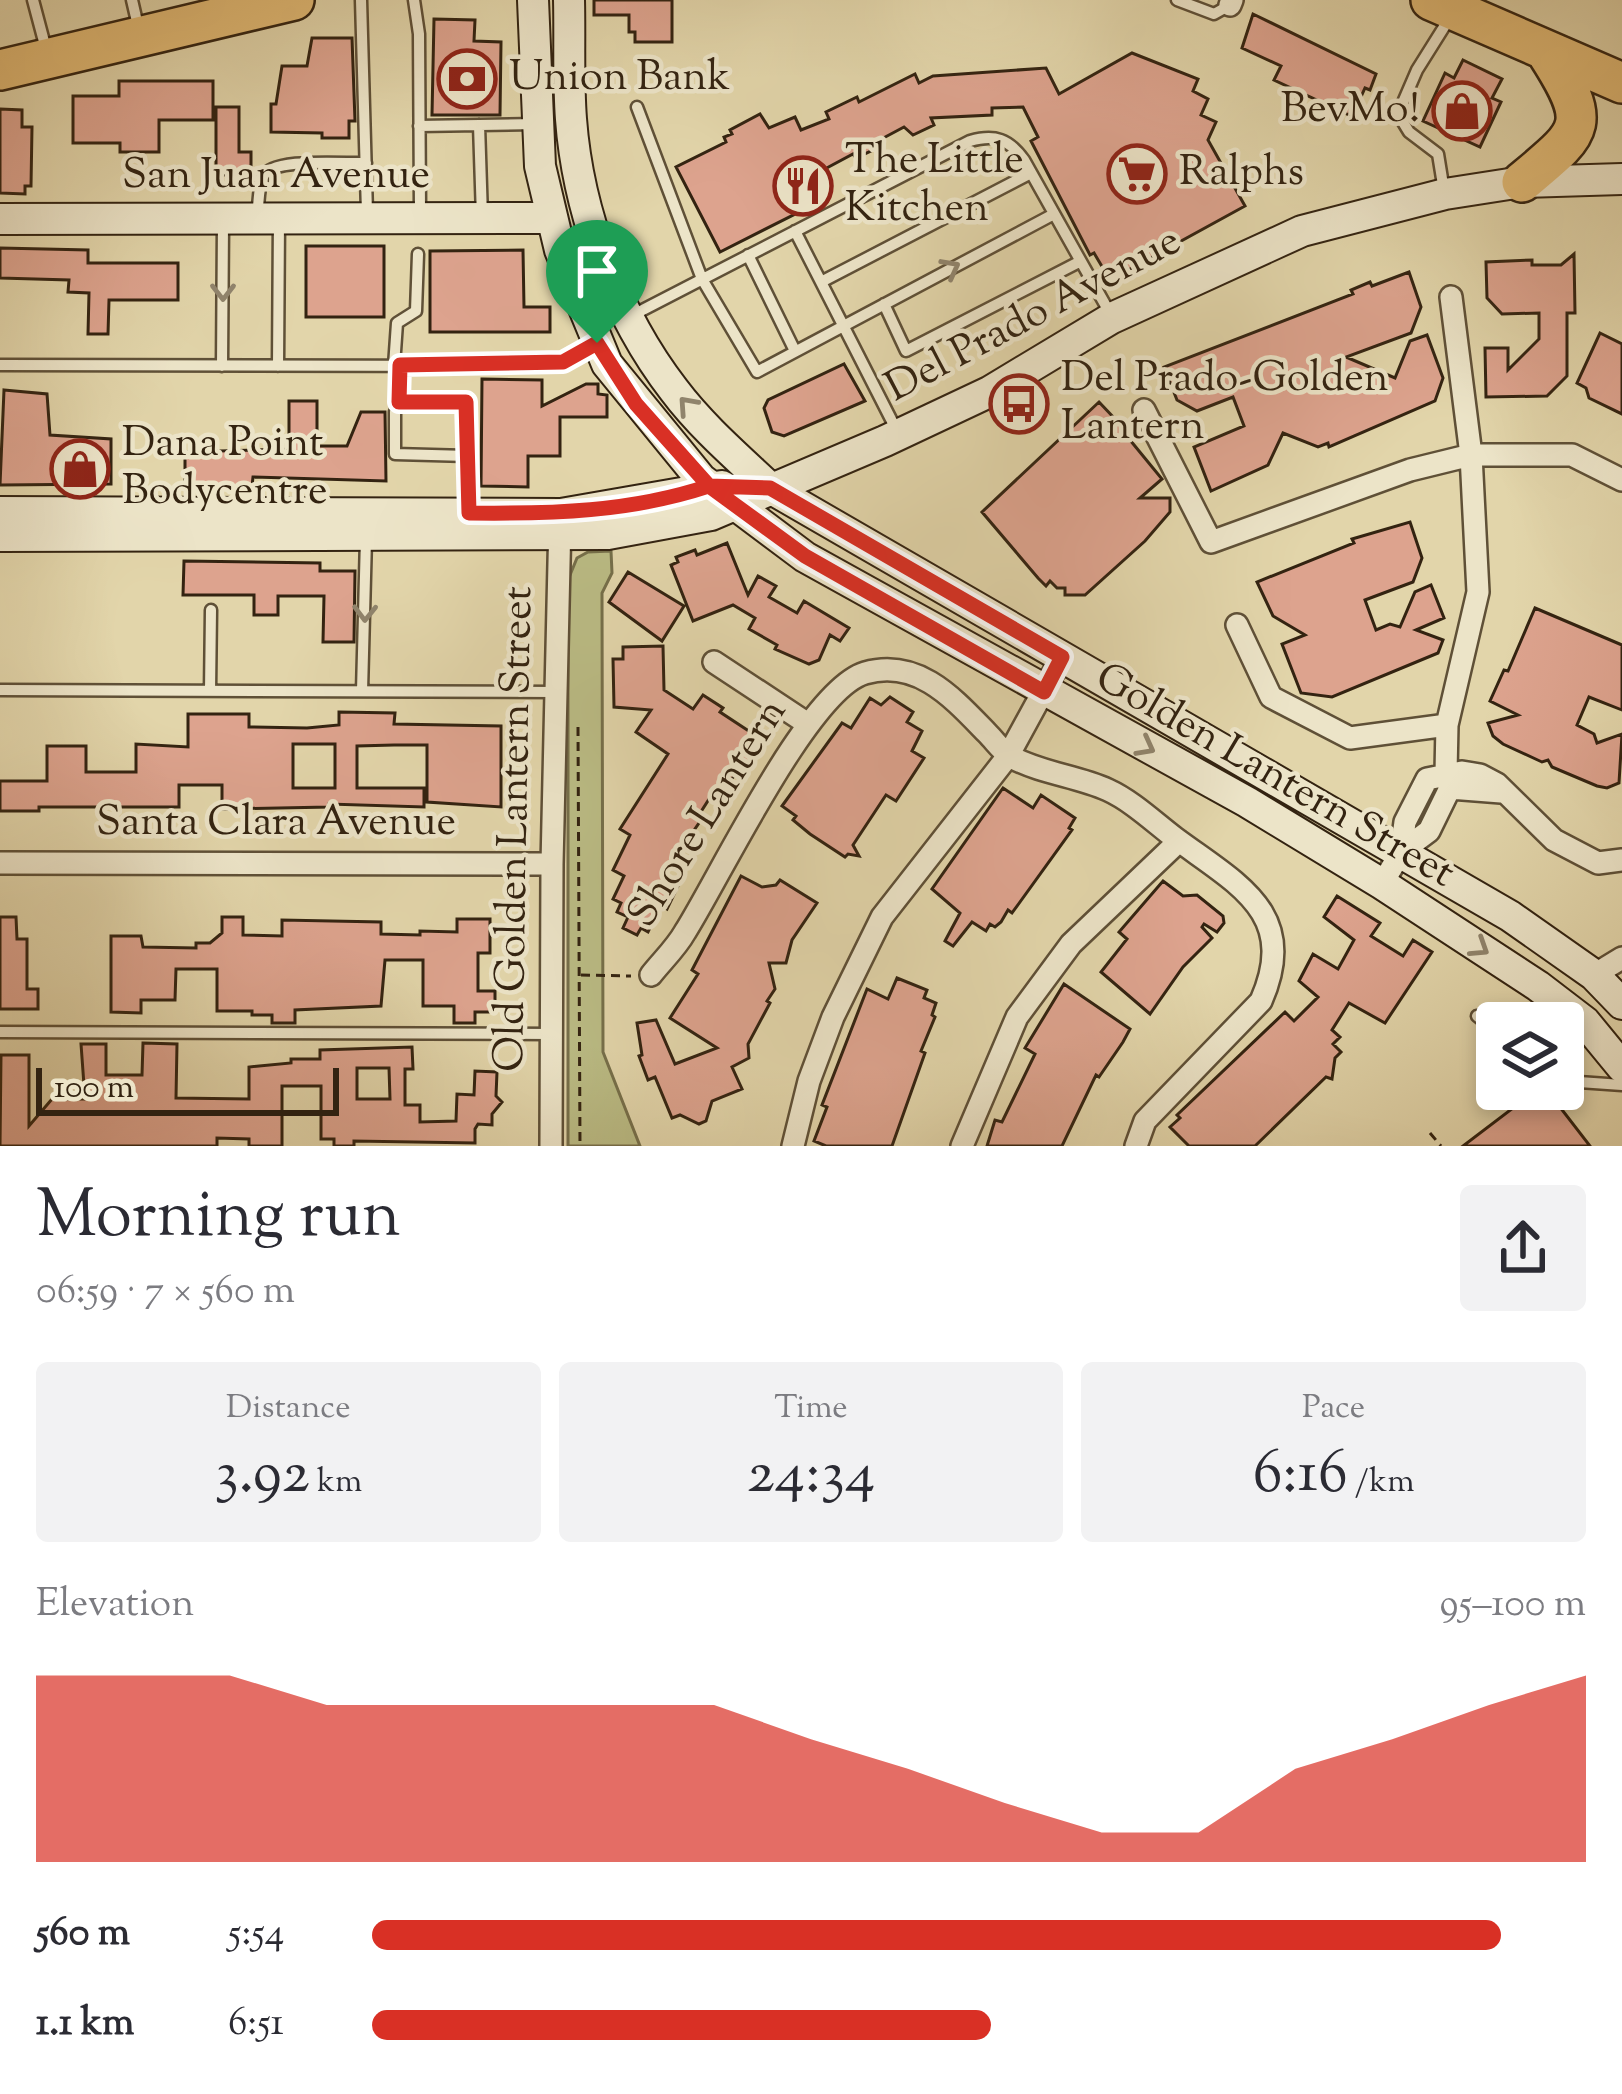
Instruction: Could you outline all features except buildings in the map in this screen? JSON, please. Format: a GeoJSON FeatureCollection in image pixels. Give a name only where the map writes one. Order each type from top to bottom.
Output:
{"type":"FeatureCollection","features":[{"type":"Feature","properties":{"kind":"highway"},"geometry":{"type":"LineString","coordinates":[[0,70],[49,59],[137,18],[294,0]]}},
{"type":"Feature","properties":{"kind":"highway"},"geometry":{"type":"LineString","coordinates":[[1442,5],[1506,17],[1547,53],[1571,90],[1577,122],[1567,144],[1522,182]]}},
{"type":"Feature","properties":{"kind":"highway"},"geometry":{"type":"LineString","coordinates":[[1547,53],[1622,83]]}},
{"type":"Feature","properties":{"kind":"main road","name":"Golden Lantern Street"},"geometry":{"type":"LineString","coordinates":[[533,0],[540,166],[560,250],[597,343],[636,404],[709,486],[805,556],[1247,802],[1382,884],[1538,986],[1585,1022],[1622,1067]]}},
{"type":"Feature","properties":{"kind":"main road","name":"Golden Lantern Street"},"geometry":{"type":"LineString","coordinates":[[569,0],[571,122],[599,250],[629,316],[674,391],[770,488],[1510,916],[1594,975],[1622,1004]]}},
{"type":"Feature","properties":{"kind":"main road","name":"Del Prado Avenue"},"geometry":{"type":"LineString","coordinates":[[0,512],[469,513],[608,534],[678,524],[735,506],[899,435],[989,392],[1112,318],[1302,231],[1445,194],[1522,182],[1622,179]]}},
{"type":"Feature","properties":{"kind":"main road","name":"San Juan Avenue"},"geometry":{"type":"LineString","coordinates":[[0,219],[552,218]]}},
{"type":"Feature","properties":{"kind":"main road","name":"Del Prado Avenue"},"geometry":{"type":"LineString","coordinates":[[0,536],[366,535],[560,524],[709,486],[770,488]]}},
{"type":"Feature","properties":{"kind":"street"},"geometry":{"type":"LineString","coordinates":[[1448,781],[1448,725],[1478,592],[1471,455],[1451,297]]}},
{"type":"Feature","properties":{"kind":"street"},"geometry":{"type":"LineString","coordinates":[[1144,410],[1211,542],[1411,470],[1471,455],[1572,455],[1622,480]]}},
{"type":"Feature","properties":{"kind":"street","name":"Old Golden Lantern Street"},"geometry":{"type":"LineString","coordinates":[[551,1146],[560,524]]}},
{"type":"Feature","properties":{"kind":"street"},"geometry":{"type":"LineString","coordinates":[[1237,626],[1271,698],[1351,738],[1448,725]]}},
{"type":"Feature","properties":{"kind":"street"},"geometry":{"type":"LineString","coordinates":[[793,1146],[809,1082],[833,1017],[882,917],[1008,756],[1062,657]]}},
{"type":"Feature","properties":{"kind":"street"},"geometry":{"type":"LineString","coordinates":[[714,662],[808,724]]}},
{"type":"Feature","properties":{"kind":"street","name":"Shore Lantern"},"geometry":{"type":"LineString","coordinates":[[651,975],[682,937],[808,724],[838,689],[861,674],[893,668],[916,672],[946,694],[1008,756]]}},
{"type":"Feature","properties":{"kind":"street"},"geometry":{"type":"LineString","coordinates":[[1008,756],[1113,792],[1252,899],[1276,946],[1272,977],[1261,1001],[1145,1120],[1136,1146]]}},
{"type":"Feature","properties":{"kind":"street"},"geometry":{"type":"LineString","coordinates":[[1382,884],[1401,852],[1405,821],[1427,779],[1480,776],[1497,784],[1554,840],[1598,863],[1622,860]]}},
{"type":"Feature","properties":{"kind":"street"},"geometry":{"type":"LineString","coordinates":[[962,1146],[1016,1017],[1071,944],[1179,841]]}},
{"type":"Feature","properties":{"kind":"street","name":"Santa Clara Avenue"},"geometry":{"type":"LineString","coordinates":[[0,863],[552,864]]}},
{"type":"Feature","properties":{"kind":"street"},"geometry":{"type":"LineString","coordinates":[[1594,975],[1622,958]]}},
{"type":"Feature","properties":{"kind":"lane"},"geometry":{"type":"LineString","coordinates":[[33,0],[49,59]]}},
{"type":"Feature","properties":{"kind":"lane"},"geometry":{"type":"LineString","coordinates":[[361,0],[368,219]]}},
{"type":"Feature","properties":{"kind":"lane"},"geometry":{"type":"LineString","coordinates":[[414,0],[419,34],[420,220]]}},
{"type":"Feature","properties":{"kind":"lane"},"geometry":{"type":"LineString","coordinates":[[1177,0],[1214,14],[1231,2]]}},
{"type":"Feature","properties":{"kind":"lane"},"geometry":{"type":"LineString","coordinates":[[1442,5],[1398,114],[1409,132],[1438,154],[1445,194]]}},
{"type":"Feature","properties":{"kind":"lane"},"geometry":{"type":"LineString","coordinates":[[637,107],[702,279],[758,372],[1054,214]]}},
{"type":"Feature","properties":{"kind":"lane"},"geometry":{"type":"LineString","coordinates":[[419,126],[537,124]]}},
{"type":"Feature","properties":{"kind":"lane"},"geometry":{"type":"LineString","coordinates":[[479,125],[482,220]]}},
{"type":"Feature","properties":{"kind":"lane"},"geometry":{"type":"LineString","coordinates":[[629,316],[984,137],[1012,144],[1112,318]]}},
{"type":"Feature","properties":{"kind":"lane"},"geometry":{"type":"LineString","coordinates":[[278,365],[263,175],[283,164],[366,164]]}},
{"type":"Feature","properties":{"kind":"lane"},"geometry":{"type":"LineString","coordinates":[[821,282],[1031,173]]}},
{"type":"Feature","properties":{"kind":"lane"},"geometry":{"type":"LineString","coordinates":[[222,365],[223,219]]}},
{"type":"Feature","properties":{"kind":"lane"},"geometry":{"type":"LineString","coordinates":[[795,231],[899,435]]}},
{"type":"Feature","properties":{"kind":"lane"},"geometry":{"type":"LineString","coordinates":[[418,254],[417,309],[395,327],[399,402],[395,454],[468,456]]}},
{"type":"Feature","properties":{"kind":"lane"},"geometry":{"type":"LineString","coordinates":[[748,255],[795,351]]}},
{"type":"Feature","properties":{"kind":"lane"},"geometry":{"type":"LineString","coordinates":[[884,304],[906,351],[1079,262]]}},
{"type":"Feature","properties":{"kind":"lane"},"geometry":{"type":"LineString","coordinates":[[0,365],[563,362],[597,343]]}},
{"type":"Feature","properties":{"kind":"lane"},"geometry":{"type":"LineString","coordinates":[[399,402],[466,402],[469,513]]}},
{"type":"Feature","properties":{"kind":"lane"},"geometry":{"type":"LineString","coordinates":[[362,691],[366,535]]}},
{"type":"Feature","properties":{"kind":"lane"},"geometry":{"type":"LineString","coordinates":[[209,691],[211,610]]}},
{"type":"Feature","properties":{"kind":"lane"},"geometry":{"type":"LineString","coordinates":[[0,690],[556,692]]}},
{"type":"Feature","properties":{"kind":"lane"},"geometry":{"type":"LineString","coordinates":[[0,1032],[553,1034]]}},
{"type":"Feature","properties":{"kind":"lane"},"geometry":{"type":"LineString","coordinates":[[1584,1082],[1622,1084]]}},
{"type":"Feature","properties":{"kind":"path"},"geometry":{"type":"LineString","coordinates":[[578,724],[580,1146]]}},
{"type":"Feature","properties":{"kind":"path"},"geometry":{"type":"LineString","coordinates":[[579,975],[651,975]]}},
{"type":"Feature","properties":{"kind":"path"},"geometry":{"type":"LineString","coordinates":[[1430,1133],[1441,1146]]}},
{"type":"Feature","properties":{"kind":"green space"},"geometry":{"type":"Polygon","coordinates":[[[611,551],[612,573],[602,593],[603,1052],[640,1146],[568,1146],[568,580],[577,558],[588,552],[611,551]]]}},
{"type":"Feature","properties":{"kind":"place","name":"Union Bank"},"geometry":{"type":"Point","coordinates":[467,79]}},
{"type":"Feature","properties":{"kind":"place","name":"BevMo!"},"geometry":{"type":"Point","coordinates":[1462,111]}},
{"type":"Feature","properties":{"kind":"place","name":"Ralphs"},"geometry":{"type":"Point","coordinates":[1137,174]}},
{"type":"Feature","properties":{"kind":"place","name":"The Little Kitchen"},"geometry":{"type":"Point","coordinates":[803,186]}},
{"type":"Feature","properties":{"kind":"place","name":"Del Prado-Golden Lantern"},"geometry":{"type":"Point","coordinates":[1019,404]}},
{"type":"Feature","properties":{"kind":"place","name":"Dana Point Bodycentre"},"geometry":{"type":"Point","coordinates":[80,469]}},
{"type":"Feature","properties":{"kind":"route"},"geometry":{"type":"LineString","coordinates":[[597,343],[563,362],[400,365],[399,402],[466,402],[469,513],[561,514],[680,496],[709,486],[805,556],[1044,692],[1062,657],[770,488],[709,486],[636,404],[597,343]]}}]}
